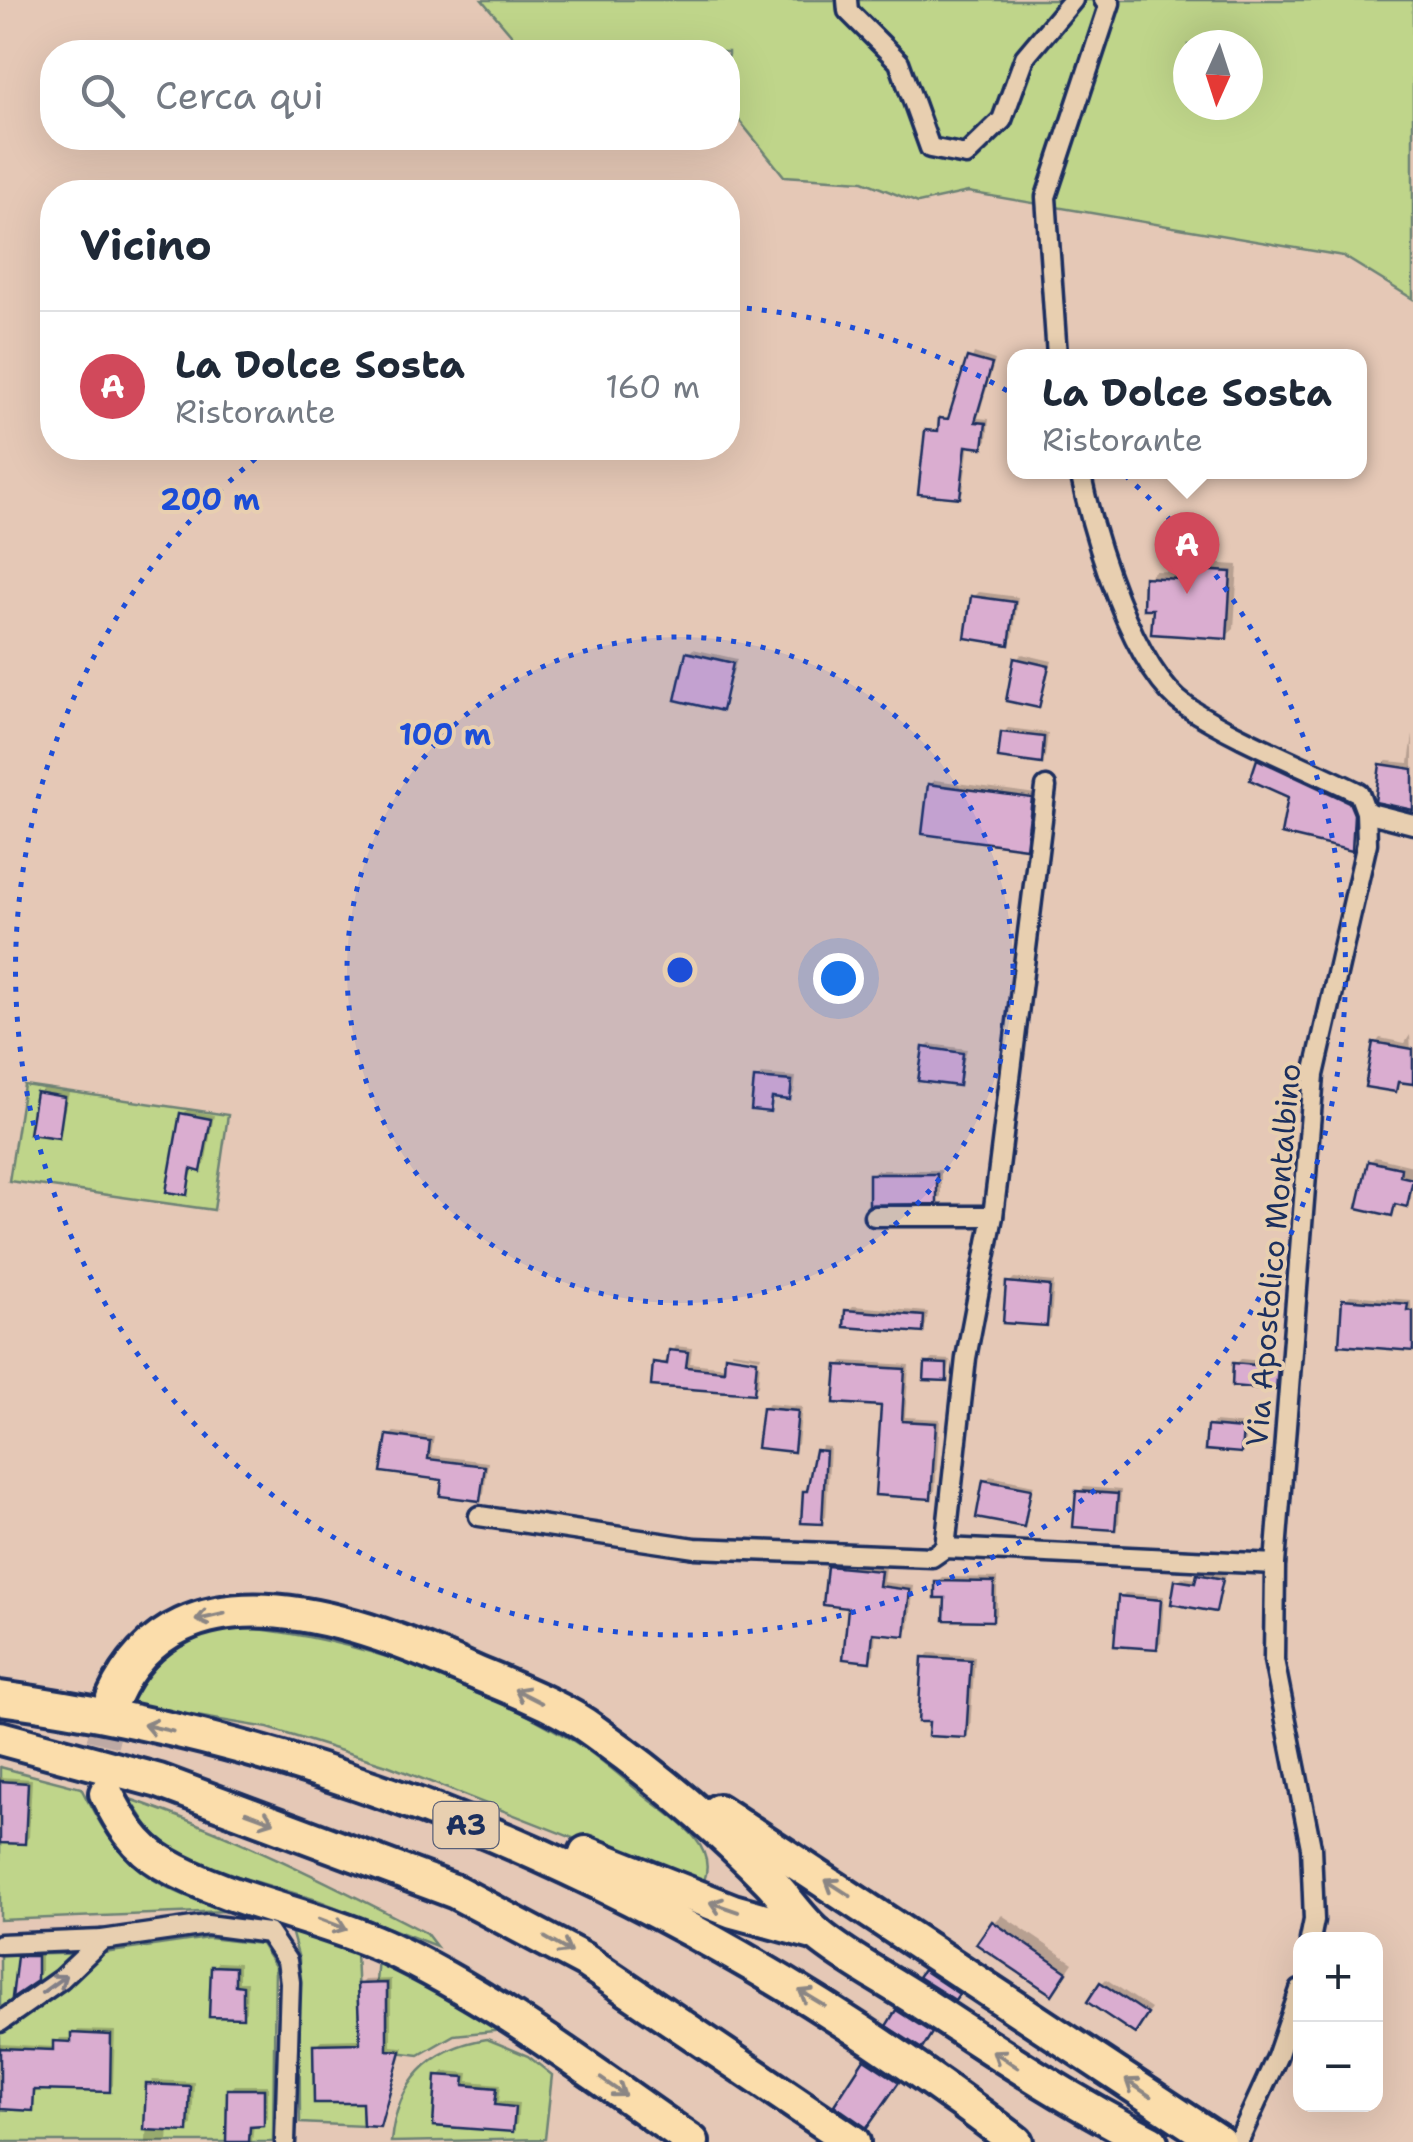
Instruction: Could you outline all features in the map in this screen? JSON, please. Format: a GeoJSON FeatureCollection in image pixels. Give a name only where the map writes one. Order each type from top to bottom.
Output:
{"type":"FeatureCollection","features":[{"type":"Feature","properties":{"kind":"highway","name":"A3"},"geometry":{"type":"LineString","coordinates":[[112,1698],[135,1660],[167,1632],[215,1614],[276,1610],[339,1622],[418,1648],[593,1730],[1229,2141]]}},
{"type":"Feature","properties":{"kind":"highway","name":"A3"},"geometry":{"type":"LineString","coordinates":[[0,1698],[223,1744],[306,1756],[395,1778],[677,1890],[817,1934]]}},
{"type":"Feature","properties":{"kind":"highway","name":"A3"},"geometry":{"type":"LineString","coordinates":[[593,1730],[733,1846],[817,1934],[1059,2094],[1151,2142]]}},
{"type":"Feature","properties":{"kind":"highway","name":"A3"},"geometry":{"type":"LineString","coordinates":[[0,1738],[158,1780],[456,1892],[584,1960],[854,2142]]}},
{"type":"Feature","properties":{"kind":"highway","name":"A3"},"geometry":{"type":"LineString","coordinates":[[223,1744],[435,1813],[631,1897],[818,2001],[1016,2142]]}},
{"type":"Feature","properties":{"kind":"highway"},"geometry":{"type":"LineString","coordinates":[[106,1793],[130,1834],[160,1862],[206,1883],[353,1932],[425,1966],[491,2004],[692,2142]]}},
{"type":"Feature","properties":{"kind":"street"},"geometry":{"type":"LineString","coordinates":[[847,0],[848,12],[898,62],[930,148],[966,155],[1002,120],[1024,56],[1073,0]]}},
{"type":"Feature","properties":{"kind":"street"},"geometry":{"type":"LineString","coordinates":[[1057,349],[1046,198],[1110,3],[1104,0]]}},
{"type":"Feature","properties":{"kind":"street"},"geometry":{"type":"LineString","coordinates":[[1082,479],[1092,526],[1116,593],[1148,660],[1184,705],[1359,794],[1366,812],[1413,824]]}},
{"type":"Feature","properties":{"kind":"street"},"geometry":{"type":"LineString","coordinates":[[945,1548],[966,1358],[992,1216],[1046,788]]}},
{"type":"Feature","properties":{"kind":"street","name":"Via Apostolico Montalbino"},"geometry":{"type":"LineString","coordinates":[[1310,1932],[1310,1847],[1274,1660],[1275,1564],[1314,1075],[1367,844],[1366,812]]}},
{"type":"Feature","properties":{"kind":"street"},"geometry":{"type":"LineString","coordinates":[[874,1216],[992,1216]]}},
{"type":"Feature","properties":{"kind":"street"},"geometry":{"type":"LineString","coordinates":[[479,1516],[695,1548],[932,1558],[945,1548],[1275,1564]]}},
{"type":"Feature","properties":{"kind":"street"},"geometry":{"type":"LineString","coordinates":[[0,1944],[102,1940],[207,1925],[268,1933],[287,1961],[290,1982],[286,2142]]}},
{"type":"Feature","properties":{"kind":"street"},"geometry":{"type":"LineString","coordinates":[[0,2022],[61,1979],[102,1940]]}},
{"type":"Feature","properties":{"kind":"street"},"geometry":{"type":"LineString","coordinates":[[1229,2141],[1277,2057],[1293,2010]]}},
{"type":"Feature","properties":{"kind":"green space"},"geometry":{"type":"Polygon","coordinates":[[[482,0],[1413,0],[1413,299],[1343,256],[968,192],[918,203],[863,181],[784,176],[740,121],[740,40],[516,40],[482,0]]]}},
{"type":"Feature","properties":{"kind":"green space"},"geometry":{"type":"Polygon","coordinates":[[[24,1085],[228,1115],[214,1210],[9,1181],[24,1085]]]}},
{"type":"Feature","properties":{"kind":"green space"},"geometry":{"type":"Polygon","coordinates":[[[238,1627],[367,1651],[452,1680],[532,1718],[591,1752],[682,1824],[705,1856],[704,1881],[672,1877],[387,1765],[268,1728],[136,1706],[127,1699],[174,1650],[200,1637],[238,1627]]]}},
{"type":"Feature","properties":{"kind":"green space"},"geometry":{"type":"Polygon","coordinates":[[[0,1767],[81,1788],[109,1837],[138,1869],[175,1891],[227,1911],[0,1920],[0,1767]]]}},
{"type":"Feature","properties":{"kind":"green space"},"geometry":{"type":"Polygon","coordinates":[[[130,1799],[317,1878],[426,1933],[436,1946],[175,1852],[154,1835],[130,1799]]]}},
{"type":"Feature","properties":{"kind":"green space"},"geometry":{"type":"Polygon","coordinates":[[[290,1927],[356,1951],[363,2126],[300,2123],[299,1959],[290,1927]]]}},
{"type":"Feature","properties":{"kind":"green space"},"geometry":{"type":"Polygon","coordinates":[[[208,1938],[261,1944],[275,1966],[273,2142],[0,2142],[0,1955],[104,1953],[208,1938]]]}},
{"type":"Feature","properties":{"kind":"green space"},"geometry":{"type":"Polygon","coordinates":[[[378,1957],[505,2030],[454,2035],[419,2055],[380,2050],[387,2027],[387,1983],[376,1983],[378,1957]]]}},
{"type":"Feature","properties":{"kind":"green space"},"geometry":{"type":"Polygon","coordinates":[[[487,2039],[528,2056],[552,2075],[545,2139],[391,2142],[400,2102],[419,2072],[448,2051],[487,2039]]]}},
{"type":"Feature","properties":{"kind":"building"},"geometry":{"type":"Polygon","coordinates":[[[967,357],[992,364],[975,422],[986,423],[983,448],[966,446],[960,498],[918,494],[925,430],[938,431],[939,418],[948,419],[967,357]]]}},
{"type":"Feature","properties":{"kind":"building"},"geometry":{"type":"Polygon","coordinates":[[[1180,569],[1231,572],[1227,639],[1151,634],[1153,609],[1143,609],[1144,577],[1179,579],[1180,569]]]}},
{"type":"Feature","properties":{"kind":"building"},"geometry":{"type":"Polygon","coordinates":[[[971,596],[1015,602],[1009,645],[965,638],[971,596]]]}},
{"type":"Feature","properties":{"kind":"building"},"geometry":{"type":"Polygon","coordinates":[[[686,652],[733,663],[722,711],[675,700],[686,652]]]}},
{"type":"Feature","properties":{"kind":"building"},"geometry":{"type":"Polygon","coordinates":[[[1014,658],[1049,666],[1039,708],[1006,701],[1014,658]]]}},
{"type":"Feature","properties":{"kind":"building"},"geometry":{"type":"Polygon","coordinates":[[[1001,732],[1044,737],[1042,764],[998,758],[1001,732]]]}},
{"type":"Feature","properties":{"kind":"building"},"geometry":{"type":"Polygon","coordinates":[[[1257,759],[1349,802],[1354,814],[1352,851],[1281,834],[1288,797],[1250,780],[1257,759]]]}},
{"type":"Feature","properties":{"kind":"building"},"geometry":{"type":"Polygon","coordinates":[[[1380,764],[1413,769],[1413,810],[1375,802],[1380,764]]]}},
{"type":"Feature","properties":{"kind":"building"},"geometry":{"type":"Polygon","coordinates":[[[928,784],[1032,798],[1026,848],[922,834],[928,784]]]}},
{"type":"Feature","properties":{"kind":"building"},"geometry":{"type":"Polygon","coordinates":[[[1373,1042],[1413,1049],[1413,1084],[1398,1082],[1396,1092],[1365,1087],[1373,1042]]]}},
{"type":"Feature","properties":{"kind":"building"},"geometry":{"type":"Polygon","coordinates":[[[923,1047],[963,1053],[959,1086],[918,1081],[923,1047]]]}},
{"type":"Feature","properties":{"kind":"building"},"geometry":{"type":"Polygon","coordinates":[[[754,1078],[792,1081],[790,1100],[772,1098],[770,1112],[751,1110],[754,1078]]]}},
{"type":"Feature","properties":{"kind":"building"},"geometry":{"type":"Polygon","coordinates":[[[36,1092],[65,1097],[59,1138],[29,1134],[36,1092]]]}},
{"type":"Feature","properties":{"kind":"building"},"geometry":{"type":"Polygon","coordinates":[[[180,1113],[211,1119],[201,1172],[191,1169],[187,1195],[166,1192],[180,1113]]]}},
{"type":"Feature","properties":{"kind":"building"},"geometry":{"type":"Polygon","coordinates":[[[1368,1161],[1401,1168],[1400,1176],[1413,1179],[1407,1207],[1395,1204],[1392,1216],[1357,1208],[1368,1161]]]}},
{"type":"Feature","properties":{"kind":"building"},"geometry":{"type":"Polygon","coordinates":[[[869,1174],[937,1174],[937,1204],[869,1205],[869,1174]]]}},
{"type":"Feature","properties":{"kind":"building"},"geometry":{"type":"Polygon","coordinates":[[[1006,1282],[1050,1286],[1047,1326],[1003,1323],[1006,1282]]]}},
{"type":"Feature","properties":{"kind":"building"},"geometry":{"type":"Polygon","coordinates":[[[1342,1299],[1408,1304],[1407,1310],[1413,1311],[1413,1351],[1339,1345],[1342,1299]]]}},
{"type":"Feature","properties":{"kind":"building"},"geometry":{"type":"Polygon","coordinates":[[[845,1310],[924,1316],[923,1333],[844,1327],[845,1310]]]}},
{"type":"Feature","properties":{"kind":"building"},"geometry":{"type":"Polygon","coordinates":[[[669,1350],[688,1352],[686,1367],[724,1371],[725,1355],[757,1360],[754,1394],[651,1386],[653,1362],[667,1364],[669,1350]]]}},
{"type":"Feature","properties":{"kind":"building"},"geometry":{"type":"Polygon","coordinates":[[[925,1363],[947,1364],[947,1381],[924,1380],[925,1363]]]}},
{"type":"Feature","properties":{"kind":"building"},"geometry":{"type":"Polygon","coordinates":[[[1233,1363],[1278,1367],[1276,1390],[1232,1386],[1233,1363]]]}},
{"type":"Feature","properties":{"kind":"building"},"geometry":{"type":"Polygon","coordinates":[[[837,1365],[905,1369],[902,1421],[936,1423],[931,1499],[875,1495],[881,1406],[834,1403],[837,1365]]]}},
{"type":"Feature","properties":{"kind":"building"},"geometry":{"type":"Polygon","coordinates":[[[762,1408],[798,1411],[794,1452],[757,1448],[762,1408]]]}},
{"type":"Feature","properties":{"kind":"building"},"geometry":{"type":"Polygon","coordinates":[[[1207,1426],[1243,1429],[1241,1453],[1205,1450],[1207,1426]]]}},
{"type":"Feature","properties":{"kind":"building"},"geometry":{"type":"Polygon","coordinates":[[[387,1435],[430,1441],[428,1459],[485,1466],[480,1501],[440,1496],[442,1480],[381,1472],[387,1435]]]}},
{"type":"Feature","properties":{"kind":"building"},"geometry":{"type":"Polygon","coordinates":[[[815,1450],[826,1451],[822,1524],[801,1523],[803,1491],[807,1491],[815,1450]]]}},
{"type":"Feature","properties":{"kind":"building"},"geometry":{"type":"Polygon","coordinates":[[[983,1480],[1031,1489],[1024,1527],[976,1518],[983,1480]]]}},
{"type":"Feature","properties":{"kind":"building"},"geometry":{"type":"Polygon","coordinates":[[[1076,1491],[1118,1494],[1115,1530],[1073,1527],[1076,1491]]]}},
{"type":"Feature","properties":{"kind":"building"},"geometry":{"type":"Polygon","coordinates":[[[827,1566],[881,1571],[879,1586],[910,1590],[905,1636],[873,1633],[870,1662],[843,1659],[848,1608],[823,1605],[827,1566]]]}},
{"type":"Feature","properties":{"kind":"building"},"geometry":{"type":"Polygon","coordinates":[[[1197,1574],[1223,1579],[1216,1612],[1171,1604],[1175,1580],[1195,1583],[1197,1574]]]}},
{"type":"Feature","properties":{"kind":"building"},"geometry":{"type":"Polygon","coordinates":[[[935,1581],[994,1582],[993,1621],[944,1620],[945,1598],[935,1598],[935,1581]]]}},
{"type":"Feature","properties":{"kind":"building"},"geometry":{"type":"Polygon","coordinates":[[[1118,1596],[1161,1600],[1157,1649],[1114,1646],[1118,1596]]]}},
{"type":"Feature","properties":{"kind":"building"},"geometry":{"type":"Polygon","coordinates":[[[922,1657],[971,1660],[966,1738],[928,1736],[929,1722],[918,1722],[922,1657]]]}},
{"type":"Feature","properties":{"kind":"building"},"geometry":{"type":"Polygon","coordinates":[[[0,1781],[28,1783],[25,1844],[0,1843],[0,1781]]]}},
{"type":"Feature","properties":{"kind":"building"},"geometry":{"type":"Polygon","coordinates":[[[992,1921],[1067,1972],[1052,1995],[976,1944],[992,1921]]]}},
{"type":"Feature","properties":{"kind":"building"},"geometry":{"type":"Polygon","coordinates":[[[17,1956],[37,1956],[37,1981],[12,1998],[17,1956]]]}},
{"type":"Feature","properties":{"kind":"building"},"geometry":{"type":"Polygon","coordinates":[[[211,1966],[235,1967],[235,1985],[243,1986],[243,2018],[209,2017],[211,1966]]]}},
{"type":"Feature","properties":{"kind":"building"},"geometry":{"type":"Polygon","coordinates":[[[923,1970],[959,1994],[955,2000],[918,1977],[923,1970]]]}},
{"type":"Feature","properties":{"kind":"building"},"geometry":{"type":"Polygon","coordinates":[[[1100,1982],[1148,2014],[1135,2034],[1087,2002],[1100,1982]]]}},
{"type":"Feature","properties":{"kind":"building"},"geometry":{"type":"Polygon","coordinates":[[[387,1983],[387,2050],[401,2051],[380,2127],[363,2126],[362,2103],[314,2103],[313,2044],[360,2043],[357,1984],[387,1983]]]}},
{"type":"Feature","properties":{"kind":"building"},"geometry":{"type":"Polygon","coordinates":[[[896,2010],[932,2033],[922,2049],[886,2026],[896,2010]]]}},
{"type":"Feature","properties":{"kind":"building"},"geometry":{"type":"Polygon","coordinates":[[[71,2033],[111,2035],[110,2092],[34,2090],[33,2111],[0,2109],[0,2048],[53,2050],[53,2041],[71,2042],[71,2033]]]}},
{"type":"Feature","properties":{"kind":"building"},"geometry":{"type":"Polygon","coordinates":[[[864,2059],[899,2082],[867,2128],[834,2105],[864,2059]]]}},
{"type":"Feature","properties":{"kind":"building"},"geometry":{"type":"Polygon","coordinates":[[[436,2075],[465,2077],[464,2085],[497,2088],[495,2105],[515,2107],[513,2132],[433,2126],[436,2075]]]}},
{"type":"Feature","properties":{"kind":"building"},"geometry":{"type":"Polygon","coordinates":[[[146,2084],[190,2086],[188,2132],[144,2130],[146,2084]]]}},
{"type":"Feature","properties":{"kind":"building"},"geometry":{"type":"Polygon","coordinates":[[[227,2089],[264,2089],[264,2126],[250,2127],[249,2142],[226,2142],[227,2089]]]}},
{"type":"Feature","properties":{"kind":"tunnel"},"geometry":{"type":"LineString","coordinates":[[106,1791],[100,1753],[113,1698]]}},
{"type":"Feature","properties":{"kind":"place","name":"La Dolce Sosta"},"geometry":{"type":"Point","coordinates":[1187,594]}}]}
